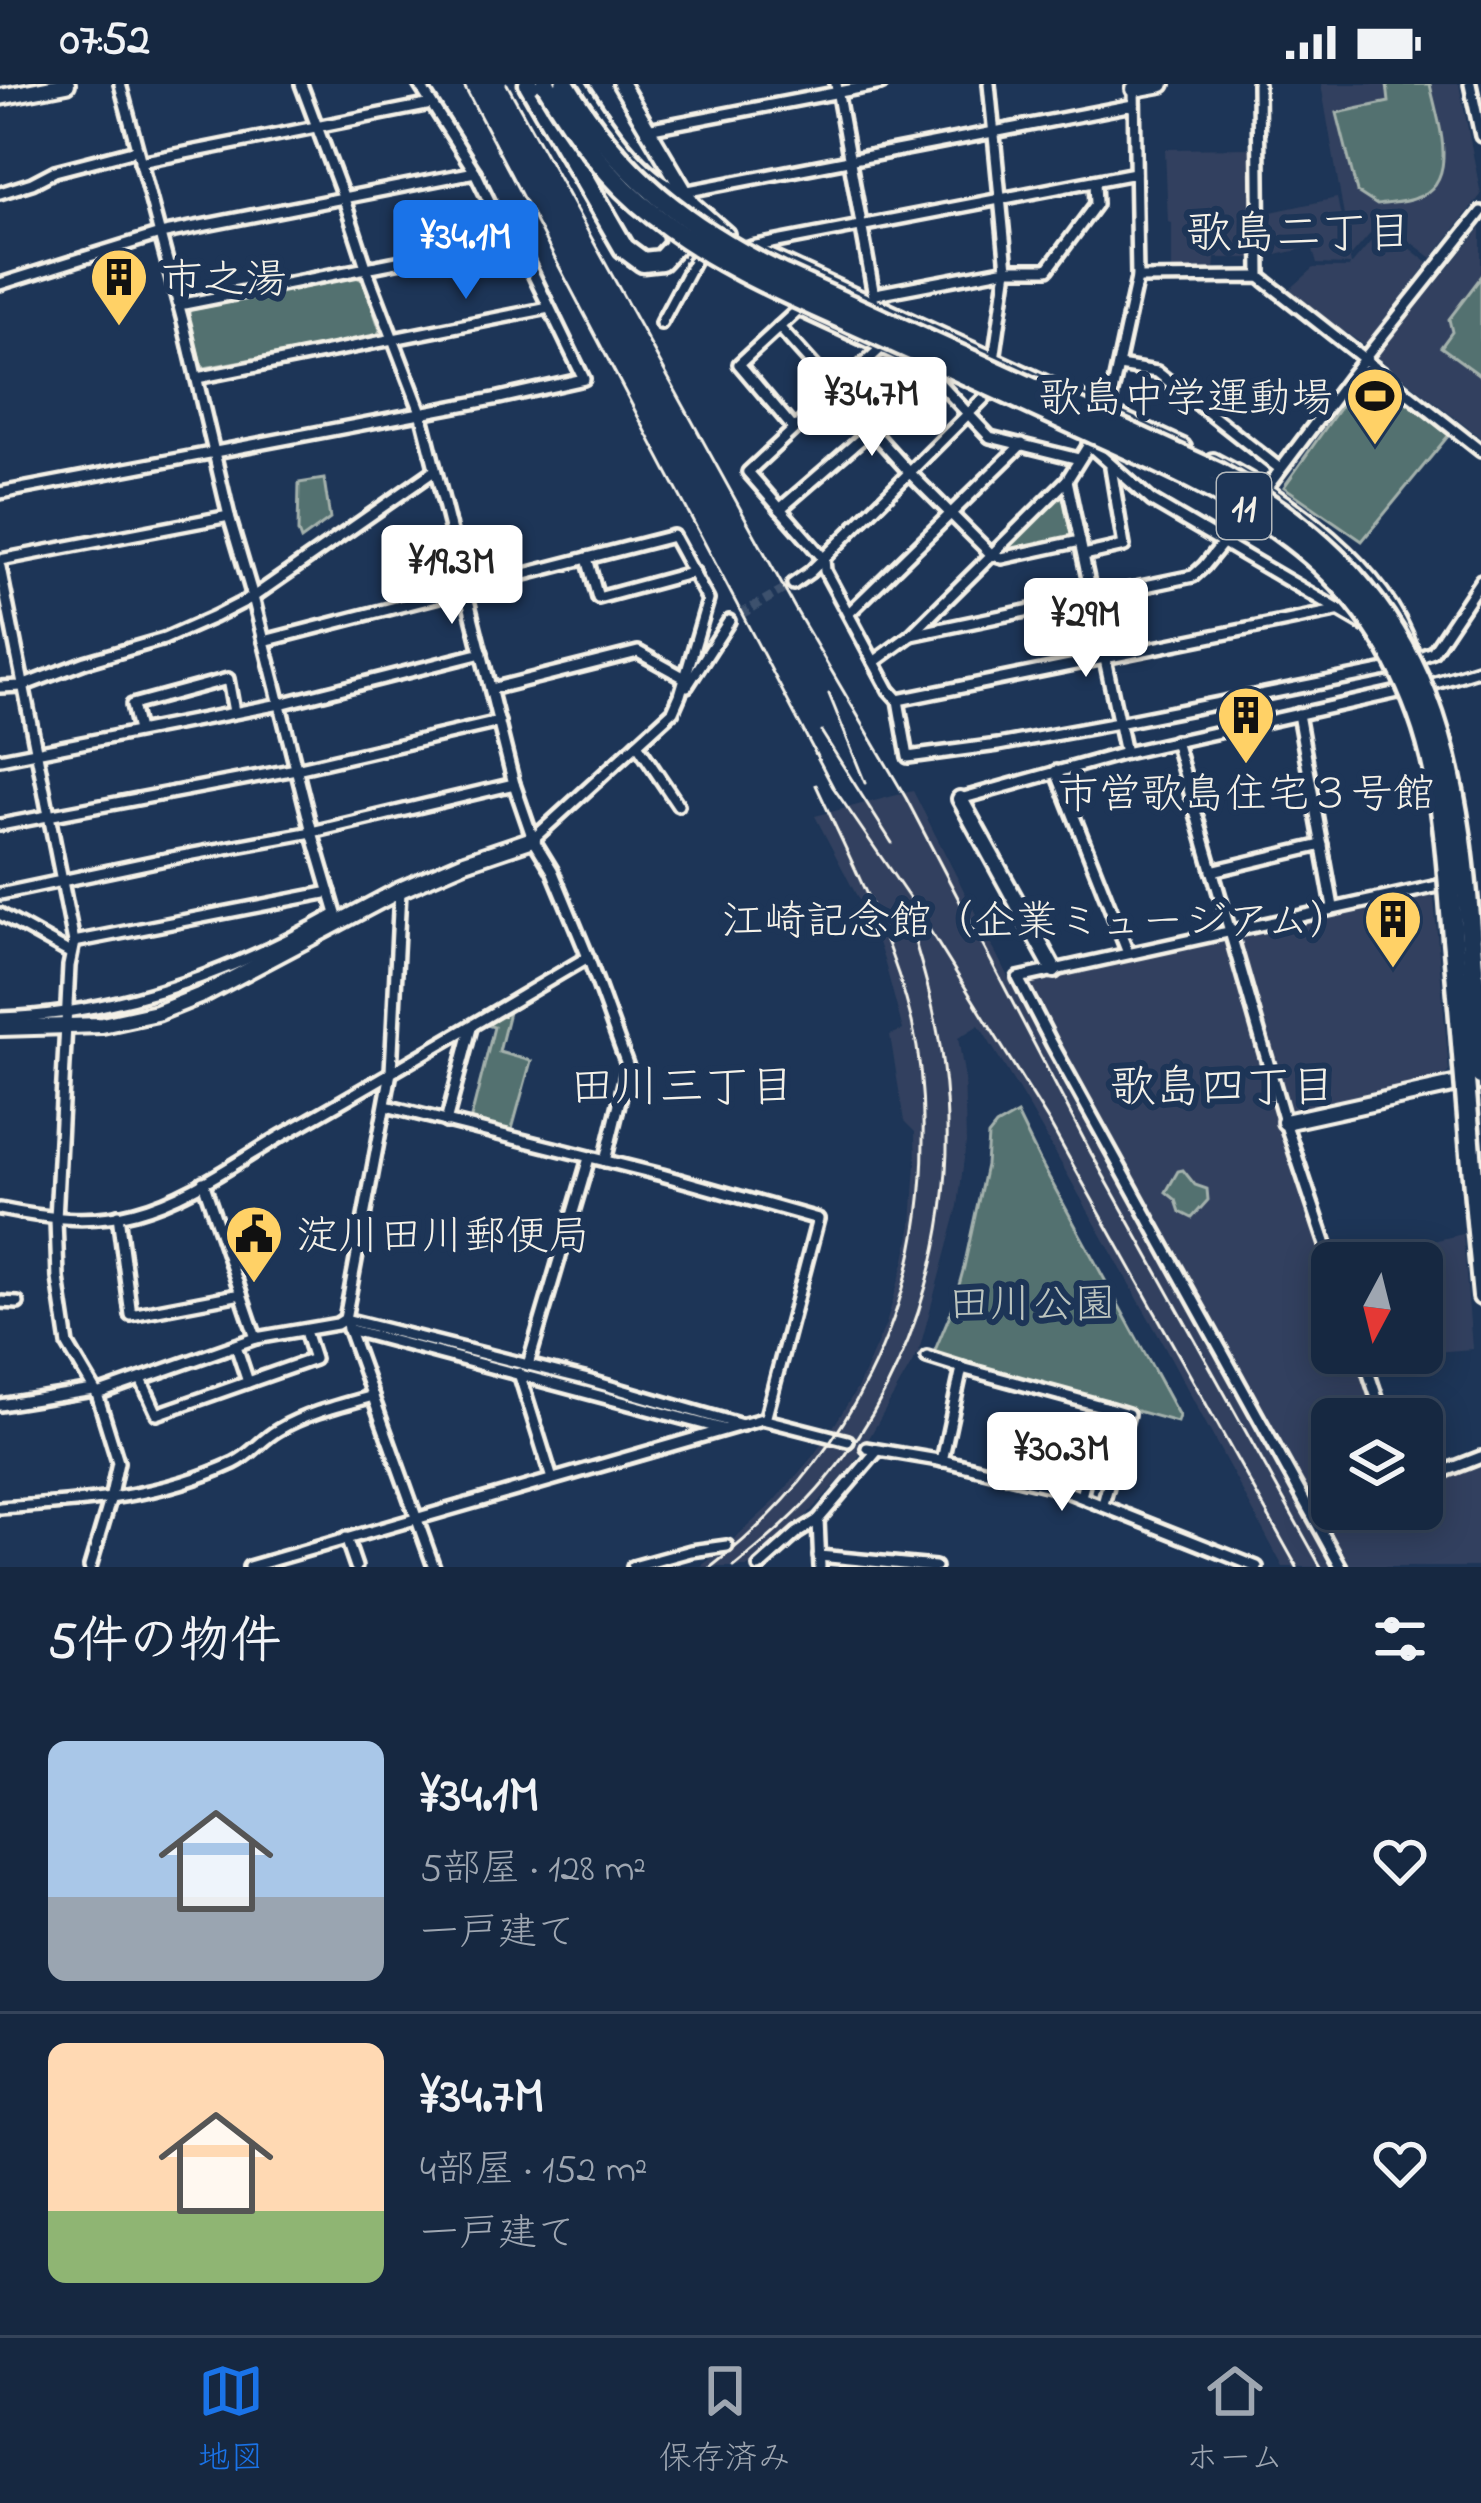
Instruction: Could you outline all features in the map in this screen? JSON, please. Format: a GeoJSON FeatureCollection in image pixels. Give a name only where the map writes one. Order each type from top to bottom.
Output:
{"type":"FeatureCollection","features":[{"type":"Feature","properties":{"kind":"highway"},"geometry":{"type":"LineString","coordinates":[[529,84],[624,248],[643,262],[662,260],[674,246],[674,227],[632,185]]}},
{"type":"Feature","properties":{"kind":"highway","name":"11"},"geometry":{"type":"LineString","coordinates":[[546,84],[602,165],[651,214],[680,235],[777,289],[1238,502],[1294,540],[1348,594],[1374,628],[1405,684],[1433,770],[1446,859],[1481,1263]]}},
{"type":"Feature","properties":{"kind":"highway","name":"11"},"geometry":{"type":"LineString","coordinates":[[566,84],[595,130],[639,180],[717,240],[1216,472],[1280,509],[1353,574],[1407,651],[1442,736],[1460,838],[1475,1080]]}},
{"type":"Feature","properties":{"kind":"street"},"geometry":{"type":"LineString","coordinates":[[0,97],[67,84]]}},
{"type":"Feature","properties":{"kind":"street"},"geometry":{"type":"LineString","coordinates":[[120,84],[337,919]]}},
{"type":"Feature","properties":{"kind":"street"},"geometry":{"type":"LineString","coordinates":[[301,84],[421,412],[514,784],[533,839],[552,869],[588,957],[628,1067],[604,1161]]}},
{"type":"Feature","properties":{"kind":"street"},"geometry":{"type":"LineString","coordinates":[[0,494],[584,379],[523,253],[508,240],[475,172],[419,84]]}},
{"type":"Feature","properties":{"kind":"street"},"geometry":{"type":"LineString","coordinates":[[581,84],[603,118],[650,172],[669,188],[683,192],[993,133],[1162,84]]}},
{"type":"Feature","properties":{"kind":"street"},"geometry":{"type":"LineString","coordinates":[[621,84],[683,192],[716,228],[749,248],[827,284],[873,298],[898,316],[1202,455],[1305,518],[1373,584],[1398,620],[1414,661],[1431,750],[1475,1080],[1481,1297]]}},
{"type":"Feature","properties":{"kind":"street"},"geometry":{"type":"LineString","coordinates":[[647,130],[837,88],[881,84]]}},
{"type":"Feature","properties":{"kind":"street"},"geometry":{"type":"LineString","coordinates":[[988,84],[1007,269],[994,360]]}},
{"type":"Feature","properties":{"kind":"street"},"geometry":{"type":"LineString","coordinates":[[1258,84],[1260,278]]}},
{"type":"Feature","properties":{"kind":"street"},"geometry":{"type":"LineString","coordinates":[[1470,84],[1481,136]]}},
{"type":"Feature","properties":{"kind":"street"},"geometry":{"type":"LineString","coordinates":[[837,88],[873,298]]}},
{"type":"Feature","properties":{"kind":"street"},"geometry":{"type":"LineString","coordinates":[[874,662],[911,635],[1067,480],[1109,413],[1137,278],[1134,93]]}},
{"type":"Feature","properties":{"kind":"street"},"geometry":{"type":"LineString","coordinates":[[140,162],[431,104]]}},
{"type":"Feature","properties":{"kind":"street"},"geometry":{"type":"LineString","coordinates":[[0,193],[56,171],[136,150]]}},
{"type":"Feature","properties":{"kind":"street"},"geometry":{"type":"LineString","coordinates":[[0,284],[160,235],[475,172]]}},
{"type":"Feature","properties":{"kind":"street"},"geometry":{"type":"LineString","coordinates":[[749,248],[1135,173]]}},
{"type":"Feature","properties":{"kind":"street"},"geometry":{"type":"LineString","coordinates":[[873,298],[1007,269],[1048,269],[1096,205],[1095,181]]}},
{"type":"Feature","properties":{"kind":"street"},"geometry":{"type":"LineString","coordinates":[[911,635],[1192,576],[1265,490],[1481,212]]}},
{"type":"Feature","properties":{"kind":"street"},"geometry":{"type":"LineString","coordinates":[[661,323],[716,228]]}},
{"type":"Feature","properties":{"kind":"street"},"geometry":{"type":"LineString","coordinates":[[179,305],[508,240]]}},
{"type":"Feature","properties":{"kind":"street"},"geometry":{"type":"LineString","coordinates":[[1137,278],[1260,278],[1481,451]]}},
{"type":"Feature","properties":{"kind":"street"},"geometry":{"type":"LineString","coordinates":[[794,428],[739,364],[827,284]]}},
{"type":"Feature","properties":{"kind":"street"},"geometry":{"type":"LineString","coordinates":[[197,378],[549,308]]}},
{"type":"Feature","properties":{"kind":"street"},"geometry":{"type":"LineString","coordinates":[[799,310],[925,368],[990,437],[1079,459]]}},
{"type":"Feature","properties":{"kind":"street"},"geometry":{"type":"LineString","coordinates":[[898,316],[881,348],[748,472],[824,559],[824,571],[898,700],[908,757],[998,745],[1386,670],[1433,652],[1481,580]]}},
{"type":"Feature","properties":{"kind":"street"},"geometry":{"type":"LineString","coordinates":[[779,327],[910,473],[992,555],[1002,558],[1080,541]]}},
{"type":"Feature","properties":{"kind":"street"},"geometry":{"type":"LineString","coordinates":[[793,584],[990,396],[1010,367]]}},
{"type":"Feature","properties":{"kind":"street"},"geometry":{"type":"LineString","coordinates":[[1119,367],[1157,372],[1280,469]]}},
{"type":"Feature","properties":{"kind":"street"},"geometry":{"type":"LineString","coordinates":[[781,509],[934,376]]}},
{"type":"Feature","properties":{"kind":"street"},"geometry":{"type":"LineString","coordinates":[[849,613],[1022,444]]}},
{"type":"Feature","properties":{"kind":"street"},"geometry":{"type":"LineString","coordinates":[[1088,444],[1152,501],[1342,610],[1414,661]]}},
{"type":"Feature","properties":{"kind":"street"},"geometry":{"type":"LineString","coordinates":[[1084,555],[1124,545],[1111,465]]}},
{"type":"Feature","properties":{"kind":"street"},"geometry":{"type":"LineString","coordinates":[[0,687],[22,686],[164,639],[253,597],[434,471]]}},
{"type":"Feature","properties":{"kind":"street"},"geometry":{"type":"LineString","coordinates":[[1067,480],[1125,753]]}},
{"type":"Feature","properties":{"kind":"street"},"geometry":{"type":"LineString","coordinates":[[90,1567],[118,1462],[95,1392],[68,1345],[58,1277],[56,1219],[72,947],[64,882],[0,564],[229,516]]}},
{"type":"Feature","properties":{"kind":"street"},"geometry":{"type":"LineString","coordinates":[[0,1028],[137,1018],[172,1006],[204,994],[337,919],[465,862],[533,839],[673,712],[708,600],[673,536],[263,641]]}},
{"type":"Feature","properties":{"kind":"street"},"geometry":{"type":"LineString","coordinates":[[587,558],[598,598],[694,572]]}},
{"type":"Feature","properties":{"kind":"street"},"geometry":{"type":"LineString","coordinates":[[898,700],[1342,610]]}},
{"type":"Feature","properties":{"kind":"street"},"geometry":{"type":"LineString","coordinates":[[680,695],[729,621]]}},
{"type":"Feature","properties":{"kind":"street"},"geometry":{"type":"LineString","coordinates":[[491,689],[638,652],[685,678]]}},
{"type":"Feature","properties":{"kind":"street"},"geometry":{"type":"LineString","coordinates":[[0,759],[280,704],[482,653]]}},
{"type":"Feature","properties":{"kind":"street"},"geometry":{"type":"LineString","coordinates":[[1054,970],[960,799],[1125,753],[1479,670],[1481,685]]}},
{"type":"Feature","properties":{"kind":"street"},"geometry":{"type":"LineString","coordinates":[[138,731],[132,705],[228,680],[234,712]]}},
{"type":"Feature","properties":{"kind":"street"},"geometry":{"type":"LineString","coordinates":[[1298,715],[1334,907]]}},
{"type":"Feature","properties":{"kind":"street"},"geometry":{"type":"LineString","coordinates":[[0,825],[296,769],[499,722]]}},
{"type":"Feature","properties":{"kind":"street"},"geometry":{"type":"LineString","coordinates":[[1174,741],[1285,1122],[1325,1242]]}},
{"type":"Feature","properties":{"kind":"street"},"geometry":{"type":"LineString","coordinates":[[638,744],[678,805]]}},
{"type":"Feature","properties":{"kind":"street"},"geometry":{"type":"LineString","coordinates":[[1056,771],[1128,953]]}},
{"type":"Feature","properties":{"kind":"street"},"geometry":{"type":"LineString","coordinates":[[0,894],[312,832],[514,784]]}},
{"type":"Feature","properties":{"kind":"street"},"geometry":{"type":"LineString","coordinates":[[1212,871],[1322,845]]}},
{"type":"Feature","properties":{"kind":"street"},"geometry":{"type":"LineString","coordinates":[[1311,1510],[1018,978],[1446,884],[1481,884]]}},
{"type":"Feature","properties":{"kind":"street"},"geometry":{"type":"LineString","coordinates":[[400,890],[391,1072],[346,1324],[434,1567]]}},
{"type":"Feature","properties":{"kind":"street"},"geometry":{"type":"LineString","coordinates":[[0,914],[72,947],[330,892]]}},
{"type":"Feature","properties":{"kind":"street"},"geometry":{"type":"LineString","coordinates":[[0,1209],[56,1219],[139,1211],[203,1182],[588,957]]}},
{"type":"Feature","properties":{"kind":"street"},"geometry":{"type":"LineString","coordinates":[[0,1018],[68,1021]]}},
{"type":"Feature","properties":{"kind":"street"},"geometry":{"type":"LineString","coordinates":[[446,1122],[471,1028]]}},
{"type":"Feature","properties":{"kind":"street"},"geometry":{"type":"LineString","coordinates":[[1285,1122],[1475,1080]]}},
{"type":"Feature","properties":{"kind":"street"},"geometry":{"type":"LineString","coordinates":[[386,1106],[818,1220],[765,1420]]}},
{"type":"Feature","properties":{"kind":"street"},"geometry":{"type":"LineString","coordinates":[[552,1479],[523,1369],[589,1158]]}},
{"type":"Feature","properties":{"kind":"street"},"geometry":{"type":"LineString","coordinates":[[203,1182],[256,1338]]}},
{"type":"Feature","properties":{"kind":"street"},"geometry":{"type":"LineString","coordinates":[[118,1215],[131,1315],[242,1294]]}},
{"type":"Feature","properties":{"kind":"street"},"geometry":{"type":"LineString","coordinates":[[0,1300],[18,1303]]}},
{"type":"Feature","properties":{"kind":"street"},"geometry":{"type":"LineString","coordinates":[[0,1405],[95,1392],[256,1338],[346,1324],[742,1425]]}},
{"type":"Feature","properties":{"kind":"street"},"geometry":{"type":"LineString","coordinates":[[141,1379],[157,1414],[314,1359],[305,1331]]}},
{"type":"Feature","properties":{"kind":"street"},"geometry":{"type":"LineString","coordinates":[[236,1346],[248,1382]]}},
{"type":"Feature","properties":{"kind":"street"},"geometry":{"type":"LineString","coordinates":[[927,1357],[1129,1414],[1103,1504]]}},
{"type":"Feature","properties":{"kind":"street"},"geometry":{"type":"LineString","coordinates":[[942,1461],[962,1368]]}},
{"type":"Feature","properties":{"kind":"street"},"geometry":{"type":"LineString","coordinates":[[523,1369],[723,1429]]}},
{"type":"Feature","properties":{"kind":"street"},"geometry":{"type":"LineString","coordinates":[[0,1508],[152,1493],[238,1461],[283,1427],[374,1396]]}},
{"type":"Feature","properties":{"kind":"street"},"geometry":{"type":"LineString","coordinates":[[1081,1496],[1105,1407]]}},
{"type":"Feature","properties":{"kind":"street"},"geometry":{"type":"LineString","coordinates":[[249,1567],[765,1420],[848,1441]]}},
{"type":"Feature","properties":{"kind":"street"},"geometry":{"type":"LineString","coordinates":[[759,1567],[818,1520],[872,1450],[942,1461],[1081,1496],[1258,1567]]}},
{"type":"Feature","properties":{"kind":"street"},"geometry":{"type":"LineString","coordinates":[[1443,1472],[1481,1457]]}},
{"type":"Feature","properties":{"kind":"street"},"geometry":{"type":"LineString","coordinates":[[818,1520],[819,1561],[935,1567]]}},
{"type":"Feature","properties":{"kind":"street"},"geometry":{"type":"LineString","coordinates":[[1322,1530],[1341,1567]]}},
{"type":"Feature","properties":{"kind":"street"},"geometry":{"type":"LineString","coordinates":[[346,1538],[356,1567]]}},
{"type":"Feature","properties":{"kind":"street"},"geometry":{"type":"LineString","coordinates":[[633,1567],[727,1546]]}},
{"type":"Feature","properties":{"kind":"shaded area"},"geometry":{"type":"Polygon","coordinates":[[[1321,84],[1459,84],[1481,195],[1432,258],[1382,220],[1351,256],[1321,84]]]}},
{"type":"Feature","properties":{"kind":"shaded area"},"geometry":{"type":"Polygon","coordinates":[[[1253,148],[1254,258],[1215,258],[1214,272],[1172,271],[1165,149],[1253,148]]]}},
{"type":"Feature","properties":{"kind":"shaded area"},"geometry":{"type":"Polygon","coordinates":[[[1337,198],[1351,265],[1383,227],[1428,263],[1364,345],[1287,292],[1314,268],[1350,265],[1317,264],[1312,247],[1276,255],[1268,223],[1271,212],[1337,198]]]}},
{"type":"Feature","properties":{"kind":"shaded area"},"geometry":{"type":"Polygon","coordinates":[[[1481,228],[1481,438],[1377,357],[1481,228]]]}},
{"type":"Feature","properties":{"kind":"shaded area"},"geometry":{"type":"Polygon","coordinates":[[[913,791],[1010,981],[1331,1567],[1283,1567],[1165,1347],[979,1025],[958,1038],[966,1142],[958,1206],[919,1351],[853,1466],[784,1539],[748,1567],[700,1567],[774,1502],[832,1429],[858,1387],[886,1324],[905,1260],[912,1225],[915,1132],[904,1121],[890,1035],[903,1030],[872,925],[815,816],[913,791]]]}},
{"type":"Feature","properties":{"kind":"shaded area"},"geometry":{"type":"Polygon","coordinates":[[[1431,895],[1449,1071],[1445,1076],[1294,1110],[1288,1107],[1240,942],[1244,935],[1431,895]]]}},
{"type":"Feature","properties":{"kind":"shaded area"},"geometry":{"type":"Polygon","coordinates":[[[1219,941],[1226,944],[1319,1242],[1311,1242],[1311,1374],[1363,1374],[1372,1398],[1311,1398],[1311,1500],[1056,1042],[1030,988],[1034,981],[1219,941]]]}},
{"type":"Feature","properties":{"kind":"shaded area"},"geometry":{"type":"Polygon","coordinates":[[[1463,1234],[1472,1349],[1443,1351],[1443,1242],[1429,1242],[1463,1234]]]}},
{"type":"Feature","properties":{"kind":"shaded area"},"geometry":{"type":"Polygon","coordinates":[[[1481,1465],[1481,1567],[1345,1567],[1330,1530],[1443,1530],[1443,1480],[1481,1465]]]}},
{"type":"Feature","properties":{"kind":"green space"},"geometry":{"type":"Polygon","coordinates":[[[1387,84],[1430,84],[1441,132],[1442,164],[1430,190],[1411,200],[1377,205],[1357,192],[1337,113],[1389,102],[1387,84]]]}},
{"type":"Feature","properties":{"kind":"green space"},"geometry":{"type":"Polygon","coordinates":[[[356,277],[363,280],[380,330],[377,336],[204,368],[201,364],[190,310],[356,277]]]}},
{"type":"Feature","properties":{"kind":"green space"},"geometry":{"type":"Polygon","coordinates":[[[1481,277],[1481,376],[1441,347],[1452,332],[1449,319],[1481,277]]]}},
{"type":"Feature","properties":{"kind":"green space","name":"歌島中学運動場"},"geometry":{"type":"Polygon","coordinates":[[[1369,373],[1449,435],[1362,541],[1284,487],[1362,376],[1369,373]]]}},
{"type":"Feature","properties":{"kind":"green space"},"geometry":{"type":"Polygon","coordinates":[[[324,479],[330,519],[301,540],[299,483],[324,479]]]}},
{"type":"Feature","properties":{"kind":"green space"},"geometry":{"type":"Polygon","coordinates":[[[1059,496],[1064,497],[1069,541],[1011,551],[1008,546],[1059,496]]]}},
{"type":"Feature","properties":{"kind":"green space"},"geometry":{"type":"Polygon","coordinates":[[[509,1012],[499,1052],[531,1061],[511,1133],[470,1122],[494,1027],[487,1025],[509,1012]]]}},
{"type":"Feature","properties":{"kind":"green space","name":"田川公園"},"geometry":{"type":"Polygon","coordinates":[[[1017,1114],[1179,1416],[1177,1422],[933,1355],[964,1267],[988,1136],[1017,1114]]]}},
{"type":"Feature","properties":{"kind":"green space"},"geometry":{"type":"Polygon","coordinates":[[[1183,1170],[1195,1185],[1207,1189],[1208,1200],[1192,1218],[1180,1212],[1176,1200],[1166,1192],[1183,1170]]]}},
{"type":"Feature","properties":{"kind":"tunnel"},"geometry":{"type":"LineString","coordinates":[[729,621],[793,584]]}},
{"type":"Feature","properties":{"kind":"railway"},"geometry":{"type":"LineString","coordinates":[[463,84],[833,787],[914,905],[1049,1122],[1297,1567]]}},
{"type":"Feature","properties":{"kind":"railway"},"geometry":{"type":"LineString","coordinates":[[507,84],[797,612],[906,798],[1091,1153],[1321,1567]]}},
{"type":"Feature","properties":{"kind":"railway"},"geometry":{"type":"LineString","coordinates":[[829,694],[865,783]]}},
{"type":"Feature","properties":{"kind":"railway"},"geometry":{"type":"LineString","coordinates":[[821,731],[892,843]]}},
{"type":"Feature","properties":{"kind":"railway"},"geometry":{"type":"LineString","coordinates":[[711,1567],[801,1481],[868,1379],[892,1324],[909,1265],[919,1204],[923,1111],[912,1022],[882,931],[816,785]]}},
{"type":"Feature","properties":{"kind":"railway"},"geometry":{"type":"LineString","coordinates":[[734,1567],[805,1503],[859,1435],[909,1338],[926,1286],[938,1232],[947,1122],[937,1027],[905,909]]}},
{"type":"Feature","properties":{"kind":"place","name":"市之湯"},"geometry":{"type":"Point","coordinates":[119,328]}},
{"type":"Feature","properties":{"kind":"place","name":"歌島中学運動場"},"geometry":{"type":"Point","coordinates":[1375,447]}},
{"type":"Feature","properties":{"kind":"place","name":"市営歌島住宅３号館"},"geometry":{"type":"Point","coordinates":[1246,766]}},
{"type":"Feature","properties":{"kind":"place","name":"江崎記念館（企業ミュージアム）"},"geometry":{"type":"Point","coordinates":[1393,970]}},
{"type":"Feature","properties":{"kind":"place","name":"淀川田川郵便局"},"geometry":{"type":"Point","coordinates":[254,1285]}},
{"type":"Feature","properties":{"kind":"district","name":"歌島二丁目"},"geometry":{"type":"Point","coordinates":[1299,231]}},
{"type":"Feature","properties":{"kind":"district","name":"田川三丁目"},"geometry":{"type":"Point","coordinates":[682,1085]}},
{"type":"Feature","properties":{"kind":"district","name":"歌島四丁目"},"geometry":{"type":"Point","coordinates":[1223,1085]}}]}
